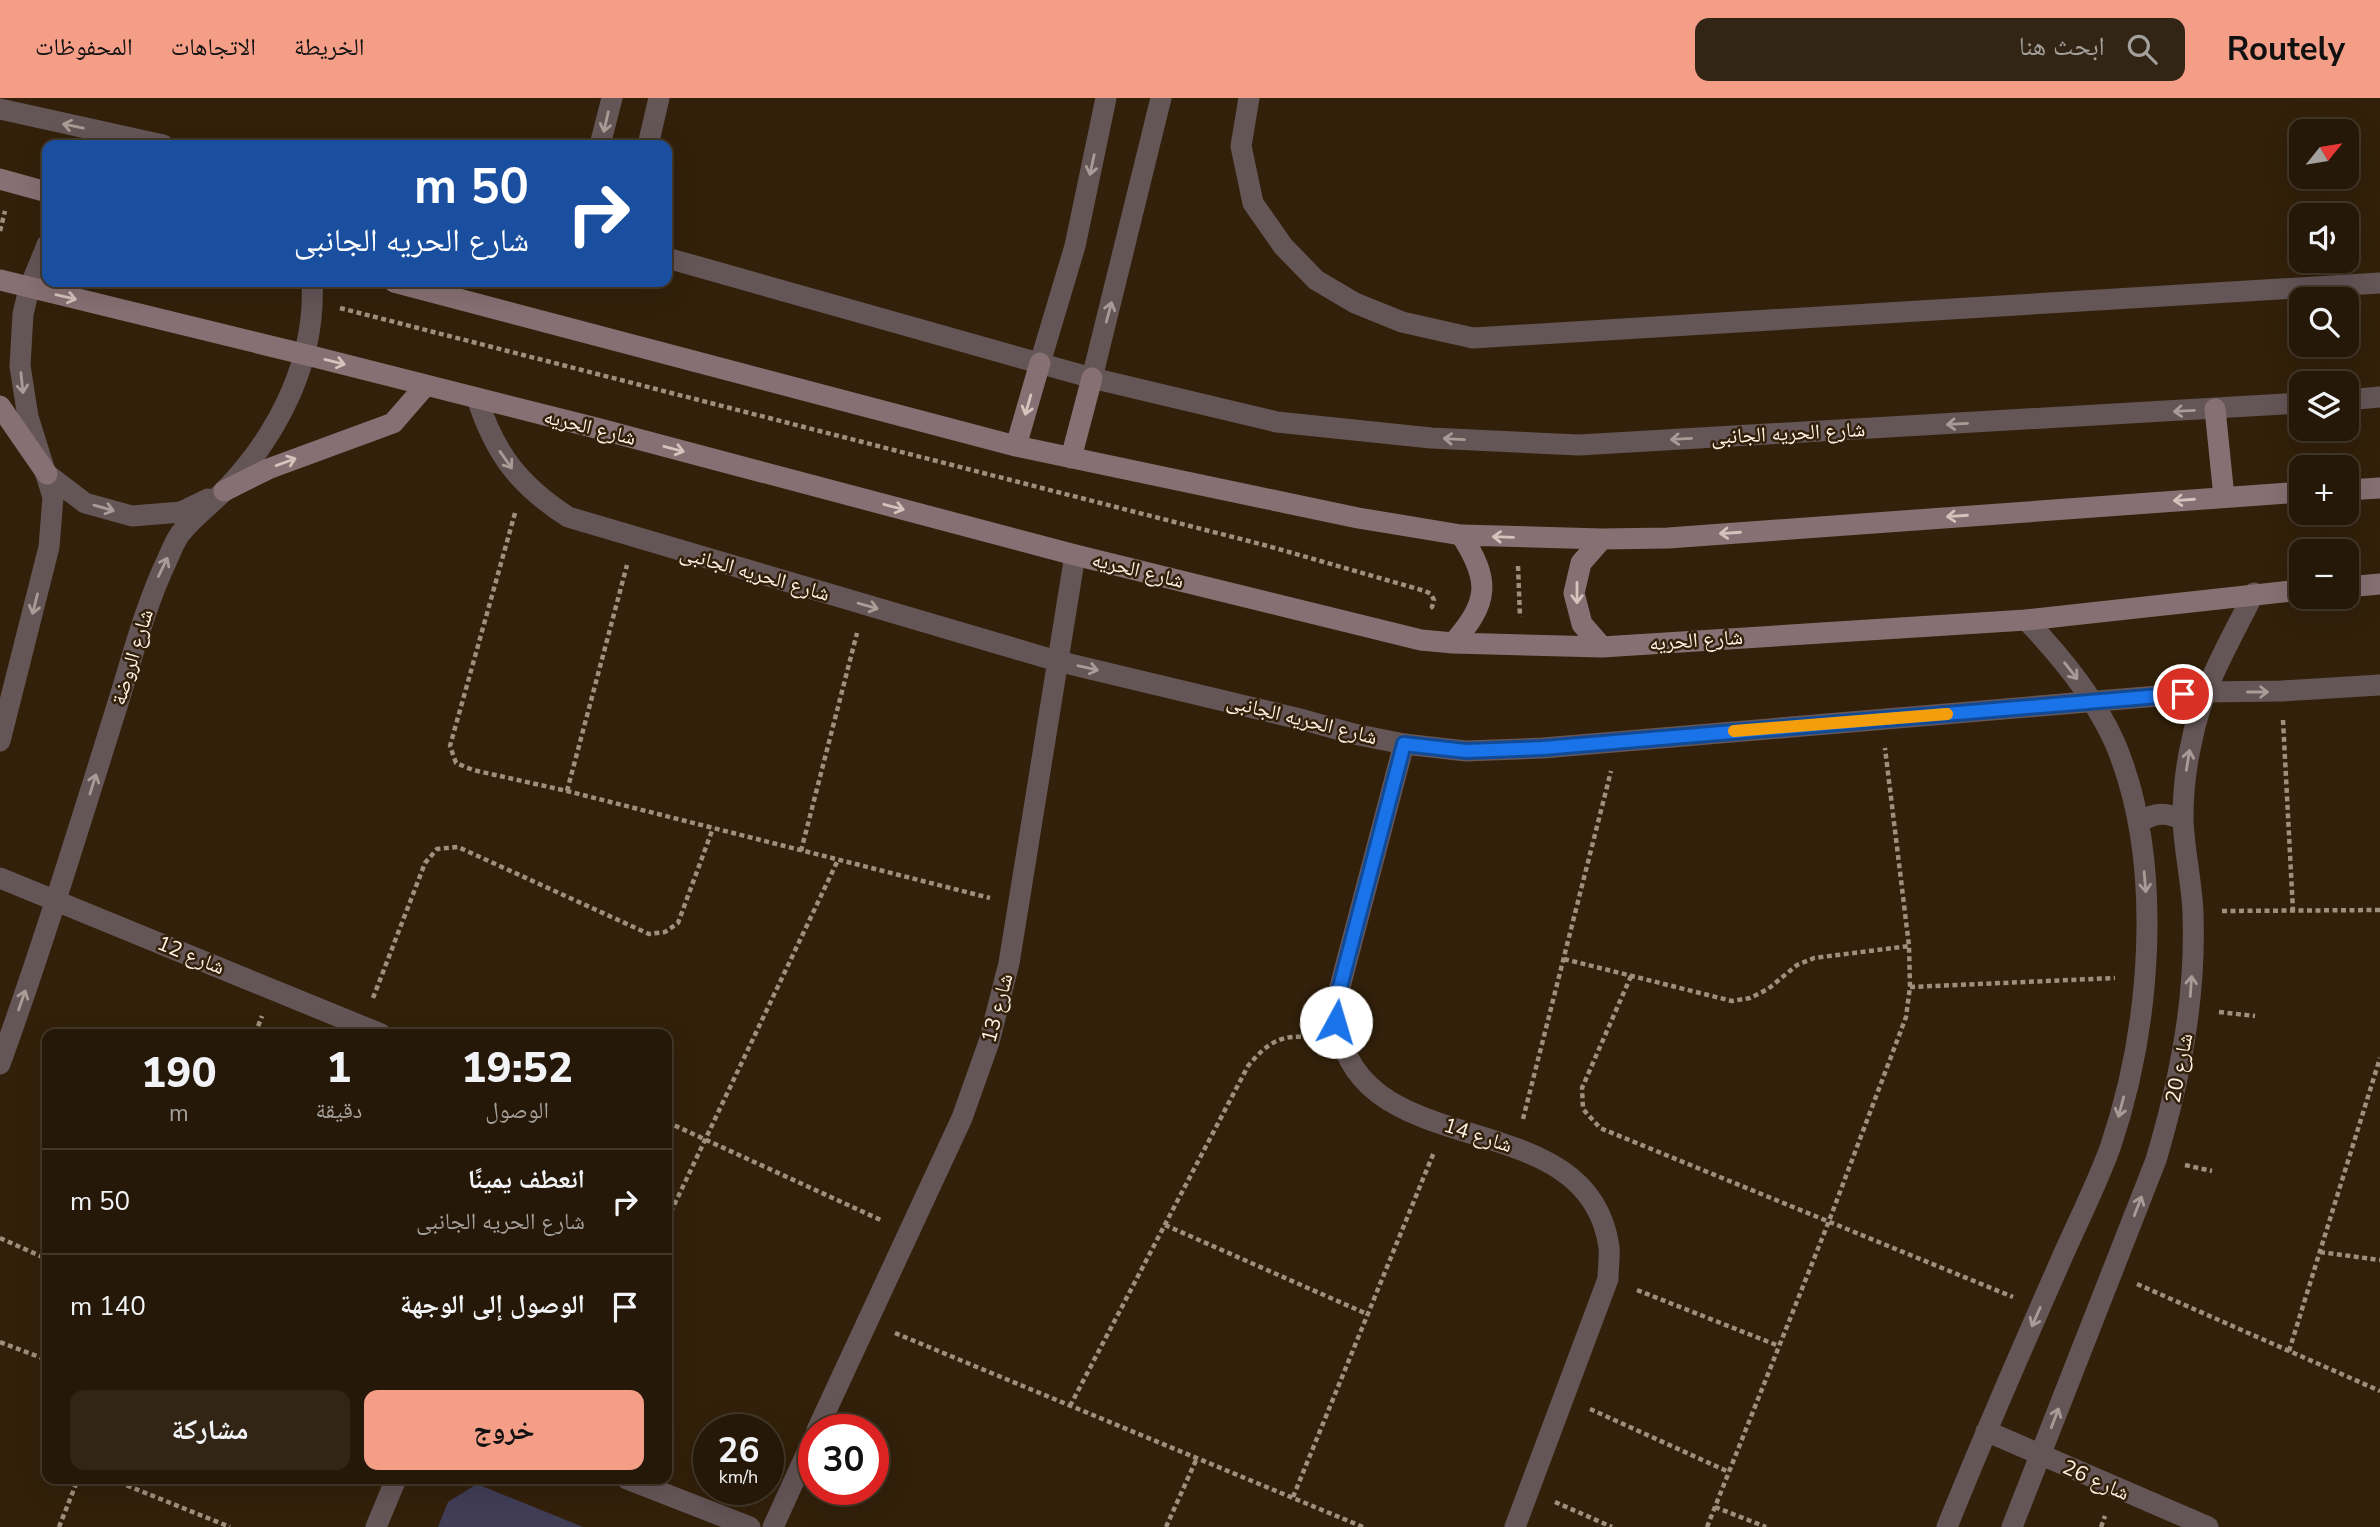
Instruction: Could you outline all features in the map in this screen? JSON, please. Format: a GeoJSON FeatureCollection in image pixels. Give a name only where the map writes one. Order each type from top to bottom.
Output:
{"type":"FeatureCollection","features":[{"type":"Feature","properties":{"kind":"main road"},"geometry":{"type":"LineString","coordinates":[[0,179],[42,191]]}},
{"type":"Feature","properties":{"kind":"main road","name":"شارع الحريه"},"geometry":{"type":"LineString","coordinates":[[0,280],[426,385],[1075,555],[1421,640],[1602,647],[2026,620],[2289,591]]}},
{"type":"Feature","properties":{"kind":"main road"},"geometry":{"type":"LineString","coordinates":[[413,287],[1016,446],[1358,518],[1461,535],[1602,539],[1682,537],[2289,493]]}},
{"type":"Feature","properties":{"kind":"main road"},"geometry":{"type":"LineString","coordinates":[[1016,446],[1040,363]]}},
{"type":"Feature","properties":{"kind":"main road"},"geometry":{"type":"LineString","coordinates":[[1071,458],[1092,378]]}},
{"type":"Feature","properties":{"kind":"main road"},"geometry":{"type":"LineString","coordinates":[[225,491],[268,469],[393,423],[426,385]]}},
{"type":"Feature","properties":{"kind":"main road"},"geometry":{"type":"LineString","coordinates":[[0,406],[47,474]]}},
{"type":"Feature","properties":{"kind":"main road"},"geometry":{"type":"LineString","coordinates":[[2215,409],[2224,497]]}},
{"type":"Feature","properties":{"kind":"main road"},"geometry":{"type":"LineString","coordinates":[[2359,489],[2380,488]]}},
{"type":"Feature","properties":{"kind":"main road"},"geometry":{"type":"LineString","coordinates":[[1453,643],[1473,621],[1483,592],[1478,561],[1461,535]]}},
{"type":"Feature","properties":{"kind":"main road"},"geometry":{"type":"LineString","coordinates":[[1602,539],[1581,563],[1574,593],[1582,624],[1602,647]]}},
{"type":"Feature","properties":{"kind":"main road"},"geometry":{"type":"LineString","coordinates":[[2359,586],[2380,584]]}},
{"type":"Feature","properties":{"kind":"street"},"geometry":{"type":"LineString","coordinates":[[601,140],[612,98]]}},
{"type":"Feature","properties":{"kind":"street"},"geometry":{"type":"LineString","coordinates":[[649,140],[659,98]]}},
{"type":"Feature","properties":{"kind":"street"},"geometry":{"type":"LineString","coordinates":[[1040,363],[1075,246],[1106,98]]}},
{"type":"Feature","properties":{"kind":"street"},"geometry":{"type":"LineString","coordinates":[[1092,378],[1161,98]]}},
{"type":"Feature","properties":{"kind":"street"},"geometry":{"type":"LineString","coordinates":[[1249,98],[1241,146],[1253,203],[1283,246],[1316,280],[1355,303],[1402,322],[1473,338],[2380,283]]}},
{"type":"Feature","properties":{"kind":"street"},"geometry":{"type":"LineString","coordinates":[[0,109],[140,140]]}},
{"type":"Feature","properties":{"kind":"street"},"geometry":{"type":"LineString","coordinates":[[0,741],[49,547],[53,497],[22,392],[20,340],[29,289],[42,257]]}},
{"type":"Feature","properties":{"kind":"street","name":"شارع الحريه الجانبى"},"geometry":{"type":"LineString","coordinates":[[672,259],[1092,378],[1277,422],[1431,438],[1579,445],[2289,404]]}},
{"type":"Feature","properties":{"kind":"street","name":"شارع الروضة"},"geometry":{"type":"LineString","coordinates":[[0,1064],[56,901],[154,586],[179,535],[225,491],[265,442],[281,415],[295,385],[304,355],[313,287]]}},
{"type":"Feature","properties":{"kind":"street"},"geometry":{"type":"LineString","coordinates":[[2359,399],[2380,397]]}},
{"type":"Feature","properties":{"kind":"street","name":"شارع الحريه الجانبى"},"geometry":{"type":"LineString","coordinates":[[477,398],[495,443],[523,483],[544,502],[568,517],[1057,661],[1404,744],[1466,751],[1543,748],[2205,692],[2380,685]]}},
{"type":"Feature","properties":{"kind":"street"},"geometry":{"type":"LineString","coordinates":[[47,474],[85,503],[132,516],[181,512],[225,491]]}},
{"type":"Feature","properties":{"kind":"street","name":"شارع 13"},"geometry":{"type":"LineString","coordinates":[[824,1414],[962,1118],[989,1041],[1009,963],[1075,555]]}},
{"type":"Feature","properties":{"kind":"street","name":"شارع 20"},"geometry":{"type":"LineString","coordinates":[[2012,1527],[2156,1160],[2171,1110],[2190,1009],[2193,911],[2183,820],[2185,779],[2192,738],[2205,692],[2254,593]]}},
{"type":"Feature","properties":{"kind":"street"},"geometry":{"type":"LineString","coordinates":[[1947,1527],[1986,1431],[2110,1148],[2132,1068],[2145,977],[2147,904],[2140,822],[2129,782],[2114,742],[2093,702],[2051,646],[2026,620]]}},
{"type":"Feature","properties":{"kind":"street","name":"شارع 14"},"geometry":{"type":"LineString","coordinates":[[1404,744],[1336,1002],[1340,1041],[1354,1069],[1375,1093],[1392,1104],[1445,1125],[1516,1146],[1561,1171],[1585,1191],[1601,1217],[1609,1248],[1608,1279],[1515,1527]]}},
{"type":"Feature","properties":{"kind":"street"},"geometry":{"type":"LineString","coordinates":[[2140,822],[2161,813],[2183,820]]}},
{"type":"Feature","properties":{"kind":"street","name":"شارع 12"},"geometry":{"type":"LineString","coordinates":[[0,878],[370,1029]]}},
{"type":"Feature","properties":{"kind":"street","name":"شارع 26"},"geometry":{"type":"LineString","coordinates":[[1986,1431],[2208,1527]]}},
{"type":"Feature","properties":{"kind":"street"},"geometry":{"type":"LineString","coordinates":[[773,1527],[798,1472]]}},
{"type":"Feature","properties":{"kind":"street"},"geometry":{"type":"LineString","coordinates":[[376,1527],[394,1484]]}},
{"type":"Feature","properties":{"kind":"street"},"geometry":{"type":"LineString","coordinates":[[640,1484],[750,1527]]}},
{"type":"Feature","properties":{"kind":"path"},"geometry":{"type":"LineString","coordinates":[[337,307],[1268,546],[1424,591],[1431,594],[1434,600],[1432,607],[1426,611]]}},
{"type":"Feature","properties":{"kind":"path"},"geometry":{"type":"LineString","coordinates":[[523,483],[450,746],[456,763],[473,770],[567,791],[1018,905]]}},
{"type":"Feature","properties":{"kind":"path"},"geometry":{"type":"LineString","coordinates":[[1516,537],[1522,645]]}},
{"type":"Feature","properties":{"kind":"path"},"geometry":{"type":"LineString","coordinates":[[567,791],[634,538]]}},
{"type":"Feature","properties":{"kind":"path"},"geometry":{"type":"LineString","coordinates":[[801,851],[864,605]]}},
{"type":"Feature","properties":{"kind":"path"},"geometry":{"type":"LineString","coordinates":[[2282,691],[2293,911]]}},
{"type":"Feature","properties":{"kind":"path"},"geometry":{"type":"LineString","coordinates":[[1707,1527],[1829,1221],[1906,1017],[1910,987],[1909,946],[1881,719]]}},
{"type":"Feature","properties":{"kind":"path"},"geometry":{"type":"LineString","coordinates":[[1516,1146],[1619,740]]}},
{"type":"Feature","properties":{"kind":"path"},"geometry":{"type":"LineString","coordinates":[[372,1029],[425,863],[437,849],[458,847],[649,934],[665,932],[678,923],[713,828]]}},
{"type":"Feature","properties":{"kind":"path"},"geometry":{"type":"LineString","coordinates":[[672,1209],[838,860]]}},
{"type":"Feature","properties":{"kind":"path"},"geometry":{"type":"LineString","coordinates":[[2193,911],[2380,910]]}},
{"type":"Feature","properties":{"kind":"path"},"geometry":{"type":"LineString","coordinates":[[1564,959],[1731,1001],[1750,998],[1768,989],[1797,965],[1814,958],[1909,946]]}},
{"type":"Feature","properties":{"kind":"path"},"geometry":{"type":"LineString","coordinates":[[1631,976],[1582,1088],[1583,1109],[1600,1128],[2040,1308]]}},
{"type":"Feature","properties":{"kind":"path"},"geometry":{"type":"LineString","coordinates":[[1910,987],[2145,977]]}},
{"type":"Feature","properties":{"kind":"path"},"geometry":{"type":"LineString","coordinates":[[1070,1406],[1248,1066],[1265,1046],[1296,1035],[1340,1041]]}},
{"type":"Feature","properties":{"kind":"path"},"geometry":{"type":"LineString","coordinates":[[2289,1351],[2380,1058]]}},
{"type":"Feature","properties":{"kind":"path"},"geometry":{"type":"LineString","coordinates":[[2370,1090],[2380,1091]]}},
{"type":"Feature","properties":{"kind":"path"},"geometry":{"type":"LineString","coordinates":[[672,1124],[909,1233]]}},
{"type":"Feature","properties":{"kind":"path"},"geometry":{"type":"LineString","coordinates":[[1293,1497],[1445,1125]]}},
{"type":"Feature","properties":{"kind":"path"},"geometry":{"type":"LineString","coordinates":[[1165,1225],[1367,1314]]}},
{"type":"Feature","properties":{"kind":"path"},"geometry":{"type":"LineString","coordinates":[[0,1238],[42,1257]]}},
{"type":"Feature","properties":{"kind":"path"},"geometry":{"type":"LineString","coordinates":[[2320,1252],[2380,1260]]}},
{"type":"Feature","properties":{"kind":"path"},"geometry":{"type":"LineString","coordinates":[[2112,1273],[2380,1391]]}},
{"type":"Feature","properties":{"kind":"path"},"geometry":{"type":"LineString","coordinates":[[1608,1279],[1779,1346]]}},
{"type":"Feature","properties":{"kind":"path"},"geometry":{"type":"LineString","coordinates":[[867,1322],[1363,1527]]}},
{"type":"Feature","properties":{"kind":"path"},"geometry":{"type":"LineString","coordinates":[[0,1342],[42,1358]]}},
{"type":"Feature","properties":{"kind":"path"},"geometry":{"type":"LineString","coordinates":[[1565,1398],[1729,1472]]}},
{"type":"Feature","properties":{"kind":"path"},"geometry":{"type":"LineString","coordinates":[[1166,1527],[1198,1458]]}},
{"type":"Feature","properties":{"kind":"path"},"geometry":{"type":"LineString","coordinates":[[59,1527],[76,1484]]}},
{"type":"Feature","properties":{"kind":"path"},"geometry":{"type":"LineString","coordinates":[[123,1484],[230,1527]]}},
{"type":"Feature","properties":{"kind":"path"},"geometry":{"type":"LineString","coordinates":[[1529,1490],[1612,1527]]}},
{"type":"Feature","properties":{"kind":"path"},"geometry":{"type":"LineString","coordinates":[[1714,1507],[1766,1527]]}},
{"type":"Feature","properties":{"kind":"building"},"geometry":{"type":"Polygon","coordinates":[[[477,1484],[583,1527],[438,1527],[448,1502],[477,1484]]]}},
{"type":"Feature","properties":{"kind":"slow traffic"},"geometry":{"type":"LineString","coordinates":[[1734,731],[1947,714]]}},
{"type":"Feature","properties":{"kind":"route"},"geometry":{"type":"LineString","coordinates":[[1336,1022],[1336,1002],[1404,744],[1466,751],[1543,748],[2183,694]]}}]}
